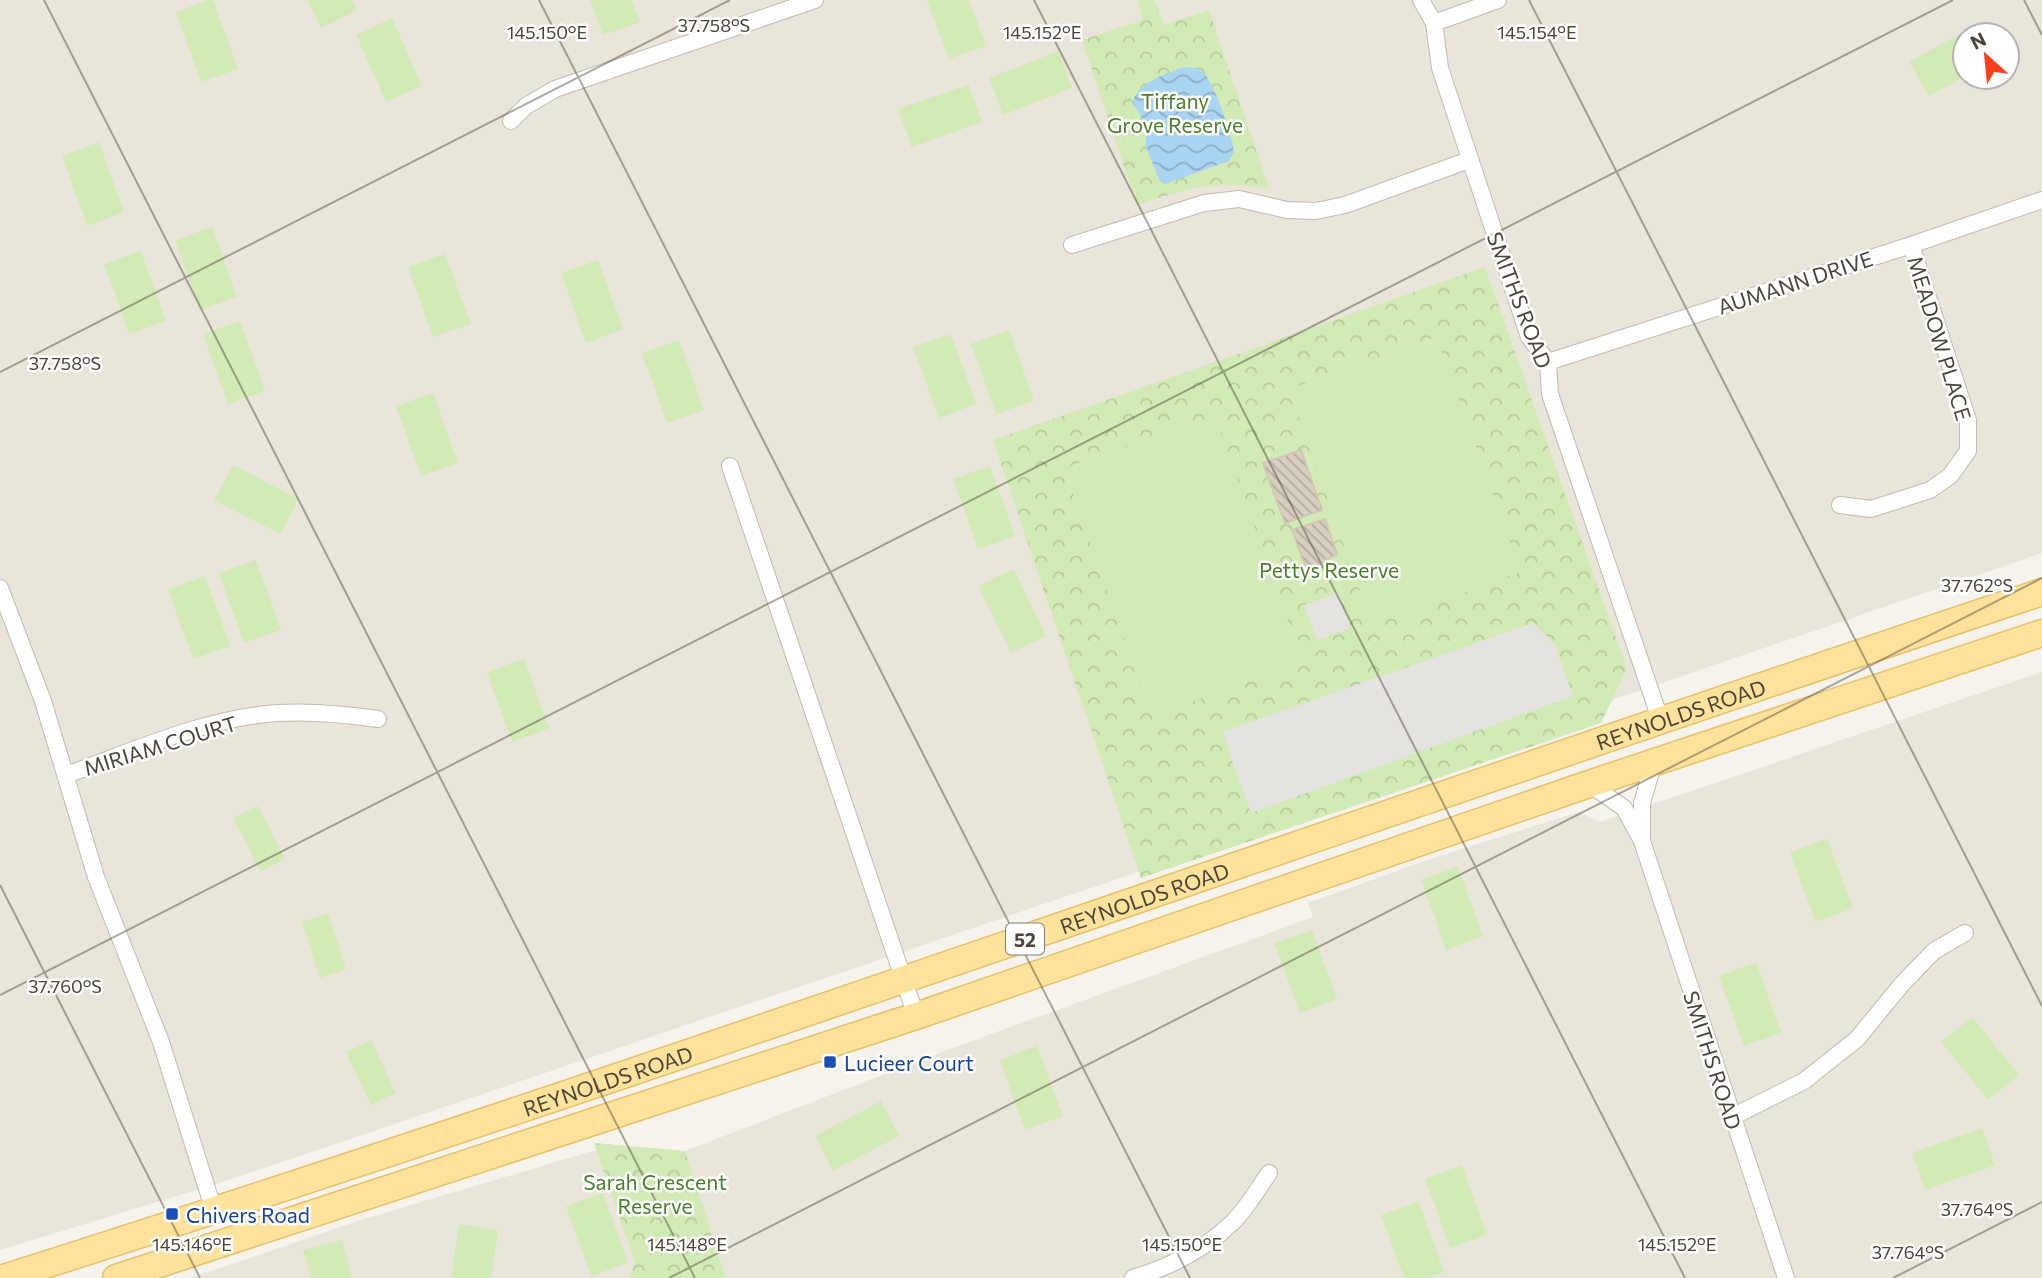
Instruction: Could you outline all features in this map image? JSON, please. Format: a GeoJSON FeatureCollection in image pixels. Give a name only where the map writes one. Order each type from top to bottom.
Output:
{"type":"FeatureCollection","features":[{"type":"Feature","properties":{"kind":"main road","name":"REYNOLDS ROAD"},"geometry":{"type":"LineString","coordinates":[[4,1278],[214,1211],[902,981],[1660,719],[2042,592]]}},
{"type":"Feature","properties":{"kind":"main road","name":"REYNOLDS ROAD"},"geometry":{"type":"LineString","coordinates":[[116,1278],[916,1016],[1589,784],[2042,633]]}},
{"type":"Feature","properties":{"kind":"main road"},"geometry":{"type":"LineString","coordinates":[[1660,719],[1663,759]]}},
{"type":"Feature","properties":{"kind":"street"},"geometry":{"type":"LineString","coordinates":[[511,121],[526,106],[555,89],[815,0]]}},
{"type":"Feature","properties":{"kind":"street","name":"SMITHS ROAD"},"geometry":{"type":"LineString","coordinates":[[1421,0],[1434,23],[1440,68],[1529,337],[1548,362],[1550,394],[1660,719]]}},
{"type":"Feature","properties":{"kind":"street"},"geometry":{"type":"LineString","coordinates":[[1434,23],[1497,0]]}},
{"type":"Feature","properties":{"kind":"street"},"geometry":{"type":"LineString","coordinates":[[1072,245],[1203,203],[1239,199],[1287,210],[1316,211],[1345,205],[1469,160]]}},
{"type":"Feature","properties":{"kind":"street","name":"AUMANN DRIVE"},"geometry":{"type":"LineString","coordinates":[[1548,362],[2042,200]]}},
{"type":"Feature","properties":{"kind":"street","name":"MEADOW PLACE"},"geometry":{"type":"LineString","coordinates":[[1840,505],[1871,509],[1930,490],[1950,476],[1968,451],[1968,419],[1911,245]]}},
{"type":"Feature","properties":{"kind":"street"},"geometry":{"type":"LineString","coordinates":[[730,466],[916,1016]]}},
{"type":"Feature","properties":{"kind":"street"},"geometry":{"type":"LineString","coordinates":[[0,588],[34,673],[88,854],[148,1006],[214,1211]]}},
{"type":"Feature","properties":{"kind":"street","name":"MIRIAM COURT"},"geometry":{"type":"LineString","coordinates":[[66,775],[209,725],[275,713],[332,712],[378,719]]}},
{"type":"Feature","properties":{"kind":"street","name":"SMITHS ROAD"},"geometry":{"type":"LineString","coordinates":[[1642,841],[1642,803],[1663,759]]}},
{"type":"Feature","properties":{"kind":"street","name":"SMITHS ROAD"},"geometry":{"type":"LineString","coordinates":[[1589,784],[1624,808],[1642,841],[1786,1278]]}},
{"type":"Feature","properties":{"kind":"street"},"geometry":{"type":"LineString","coordinates":[[1732,1117],[1804,1081],[1857,1039],[1902,984],[1934,951],[1965,933]]}},
{"type":"Feature","properties":{"kind":"street"},"geometry":{"type":"LineString","coordinates":[[1133,1278],[1157,1271],[1198,1250],[1234,1221],[1269,1173]]}},
{"type":"Feature","properties":{"kind":"shaded area"},"geometry":{"type":"Polygon","coordinates":[[[0,0],[2042,0],[2042,553],[1612,700],[1138,872],[226,1181],[0,1250],[0,0]]]}},
{"type":"Feature","properties":{"kind":"shaded area"},"geometry":{"type":"Polygon","coordinates":[[[1338,593],[1350,628],[1317,640],[1304,605],[1338,593]]]}},
{"type":"Feature","properties":{"kind":"shaded area"},"geometry":{"type":"Polygon","coordinates":[[[1533,623],[1555,645],[1573,696],[1251,813],[1222,732],[1533,623]]]}},
{"type":"Feature","properties":{"kind":"shaded area"},"geometry":{"type":"Polygon","coordinates":[[[2042,672],[2042,1278],[190,1278],[367,1218],[596,1150],[594,1143],[685,1151],[950,1049],[1313,917],[1308,903],[1427,860],[1579,812],[1600,822],[2042,672]]]}},
{"type":"Feature","properties":{"kind":"green space"},"geometry":{"type":"Polygon","coordinates":[[[213,0],[238,69],[201,82],[176,12],[213,0]]]}},
{"type":"Feature","properties":{"kind":"green space"},"geometry":{"type":"Polygon","coordinates":[[[307,0],[352,0],[357,10],[321,28],[307,0]]]}},
{"type":"Feature","properties":{"kind":"green space"},"geometry":{"type":"Polygon","coordinates":[[[590,0],[632,0],[640,22],[603,35],[590,0]]]}},
{"type":"Feature","properties":{"kind":"green space"},"geometry":{"type":"Polygon","coordinates":[[[927,0],[969,0],[986,46],[949,59],[927,0]]]}},
{"type":"Feature","properties":{"kind":"green space","name":"Tiffany Grove Reserve"},"geometry":{"type":"Polygon","coordinates":[[[1137,0],[1155,0],[1164,25],[1209,10],[1269,189],[1217,185],[1171,194],[1137,205],[1082,40],[1143,20],[1137,0]]]}},
{"type":"Feature","properties":{"kind":"green space"},"geometry":{"type":"Polygon","coordinates":[[[392,18],[422,86],[386,102],[356,35],[392,18]]]}},
{"type":"Feature","properties":{"kind":"green space"},"geometry":{"type":"Polygon","coordinates":[[[1951,39],[1951,84],[1929,96],[1909,62],[1951,39]]]}},
{"type":"Feature","properties":{"kind":"green space"},"geometry":{"type":"Polygon","coordinates":[[[1058,51],[1072,88],[1003,115],[989,78],[1058,51]]]}},
{"type":"Feature","properties":{"kind":"green space"},"geometry":{"type":"Polygon","coordinates":[[[969,85],[982,122],[911,147],[898,109],[969,85]]]}},
{"type":"Feature","properties":{"kind":"green space"},"geometry":{"type":"Polygon","coordinates":[[[99,142],[124,212],[87,226],[62,156],[99,142]]]}},
{"type":"Feature","properties":{"kind":"green space"},"geometry":{"type":"Polygon","coordinates":[[[212,227],[237,297],[200,310],[175,240],[212,227]]]}},
{"type":"Feature","properties":{"kind":"green space"},"geometry":{"type":"Polygon","coordinates":[[[141,251],[166,321],[129,334],[104,264],[141,251]]]}},
{"type":"Feature","properties":{"kind":"green space"},"geometry":{"type":"Polygon","coordinates":[[[445,254],[471,324],[433,337],[408,267],[445,254]]]}},
{"type":"Feature","properties":{"kind":"green space"},"geometry":{"type":"Polygon","coordinates":[[[598,260],[623,329],[586,343],[561,273],[598,260]]]}},
{"type":"Feature","properties":{"kind":"green space","name":"Pettys Reserve"},"geometry":{"type":"Polygon","coordinates":[[[1485,267],[1627,669],[1601,723],[1141,878],[993,440],[1485,267]]]}},
{"type":"Feature","properties":{"kind":"green space"},"geometry":{"type":"Polygon","coordinates":[[[240,321],[265,391],[228,404],[203,334],[240,321]]]}},
{"type":"Feature","properties":{"kind":"green space"},"geometry":{"type":"Polygon","coordinates":[[[1009,330],[1034,401],[996,414],[971,344],[1009,330]]]}},
{"type":"Feature","properties":{"kind":"green space"},"geometry":{"type":"Polygon","coordinates":[[[951,334],[976,404],[939,418],[913,347],[951,334]]]}},
{"type":"Feature","properties":{"kind":"green space"},"geometry":{"type":"Polygon","coordinates":[[[1436,337],[1521,572],[1372,625],[1289,389],[1436,337]]]}},
{"type":"Feature","properties":{"kind":"green space"},"geometry":{"type":"Polygon","coordinates":[[[679,340],[704,410],[667,423],[642,353],[679,340]]]}},
{"type":"Feature","properties":{"kind":"green space"},"geometry":{"type":"Polygon","coordinates":[[[433,393],[458,463],[421,476],[396,406],[433,393]]]}},
{"type":"Feature","properties":{"kind":"green space"},"geometry":{"type":"Polygon","coordinates":[[[1215,416],[1303,663],[1151,716],[1064,468],[1215,416]]]}},
{"type":"Feature","properties":{"kind":"green space"},"geometry":{"type":"Polygon","coordinates":[[[233,465],[299,499],[280,534],[214,500],[233,465]]]}},
{"type":"Feature","properties":{"kind":"green space"},"geometry":{"type":"Polygon","coordinates":[[[990,466],[1015,536],[978,549],[953,479],[990,466]]]}},
{"type":"Feature","properties":{"kind":"green space"},"geometry":{"type":"Polygon","coordinates":[[[256,560],[281,630],[244,643],[219,573],[256,560]]]}},
{"type":"Feature","properties":{"kind":"green space"},"geometry":{"type":"Polygon","coordinates":[[[1014,569],[1046,636],[1011,653],[978,586],[1014,569]]]}},
{"type":"Feature","properties":{"kind":"green space"},"geometry":{"type":"Polygon","coordinates":[[[205,576],[230,646],[193,659],[168,589],[205,576]]]}},
{"type":"Feature","properties":{"kind":"green space"},"geometry":{"type":"Polygon","coordinates":[[[524,659],[549,728],[512,742],[487,672],[524,659]]]}},
{"type":"Feature","properties":{"kind":"green space"},"geometry":{"type":"Polygon","coordinates":[[[258,806],[285,859],[260,871],[233,818],[258,806]]]}},
{"type":"Feature","properties":{"kind":"green space"},"geometry":{"type":"Polygon","coordinates":[[[1827,839],[1853,908],[1815,922],[1790,852],[1827,839]]]}},
{"type":"Feature","properties":{"kind":"green space"},"geometry":{"type":"Polygon","coordinates":[[[1458,866],[1483,936],[1446,950],[1421,880],[1458,866]]]}},
{"type":"Feature","properties":{"kind":"green space"},"geometry":{"type":"Polygon","coordinates":[[[328,913],[346,969],[320,978],[302,922],[328,913]]]}},
{"type":"Feature","properties":{"kind":"green space"},"geometry":{"type":"Polygon","coordinates":[[[1312,930],[1337,999],[1300,1013],[1274,943],[1312,930]]]}},
{"type":"Feature","properties":{"kind":"green space"},"geometry":{"type":"Polygon","coordinates":[[[1756,962],[1781,1032],[1744,1046],[1719,976],[1756,962]]]}},
{"type":"Feature","properties":{"kind":"green space"},"geometry":{"type":"Polygon","coordinates":[[[1972,1017],[2019,1075],[1988,1100],[1941,1042],[1972,1017]]]}},
{"type":"Feature","properties":{"kind":"green space"},"geometry":{"type":"Polygon","coordinates":[[[371,1040],[396,1093],[371,1105],[346,1052],[371,1040]]]}},
{"type":"Feature","properties":{"kind":"green space"},"geometry":{"type":"Polygon","coordinates":[[[1037,1046],[1063,1116],[1025,1130],[1000,1060],[1037,1046]]]}},
{"type":"Feature","properties":{"kind":"green space"},"geometry":{"type":"Polygon","coordinates":[[[881,1101],[899,1136],[833,1171],[815,1136],[881,1101]]]}},
{"type":"Feature","properties":{"kind":"green space"},"geometry":{"type":"Polygon","coordinates":[[[1982,1128],[1995,1165],[1925,1190],[1912,1153],[1982,1128]]]}},
{"type":"Feature","properties":{"kind":"green space","name":"Sarah Crescent Reserve"},"geometry":{"type":"Polygon","coordinates":[[[594,1143],[685,1151],[726,1278],[630,1278],[635,1263],[594,1143]]]}},
{"type":"Feature","properties":{"kind":"green space"},"geometry":{"type":"Polygon","coordinates":[[[1462,1165],[1487,1235],[1450,1248],[1425,1179],[1462,1165]]]}},
{"type":"Feature","properties":{"kind":"green space"},"geometry":{"type":"Polygon","coordinates":[[[603,1193],[628,1263],[591,1276],[566,1206],[603,1193]]]}},
{"type":"Feature","properties":{"kind":"green space"},"geometry":{"type":"Polygon","coordinates":[[[1419,1202],[1444,1272],[1427,1278],[1404,1278],[1381,1215],[1419,1202]]]}},
{"type":"Feature","properties":{"kind":"green space"},"geometry":{"type":"Polygon","coordinates":[[[459,1224],[498,1231],[491,1278],[451,1278],[459,1224]]]}},
{"type":"Feature","properties":{"kind":"green space"},"geometry":{"type":"Polygon","coordinates":[[[342,1240],[352,1278],[311,1278],[303,1250],[342,1240]]]}},
{"type":"Feature","properties":{"kind":"water"},"geometry":{"type":"Polygon","coordinates":[[[1184,67],[1200,70],[1208,79],[1222,111],[1234,152],[1229,161],[1165,184],[1160,181],[1146,147],[1146,124],[1134,105],[1134,98],[1149,82],[1184,67]]]}},
{"type":"Feature","properties":{"kind":"building"},"geometry":{"type":"Polygon","coordinates":[[[1301,450],[1322,510],[1285,523],[1263,463],[1301,450]]]}},
{"type":"Feature","properties":{"kind":"building"},"geometry":{"type":"Polygon","coordinates":[[[1325,519],[1337,554],[1307,571],[1292,530],[1325,519]]]}},
{"type":"Feature","properties":{"kind":"place","name":"Lucieer Court"},"geometry":{"type":"Point","coordinates":[830,1062]}},
{"type":"Feature","properties":{"kind":"place","name":"Chivers Road"},"geometry":{"type":"Point","coordinates":[172,1214]}}]}
